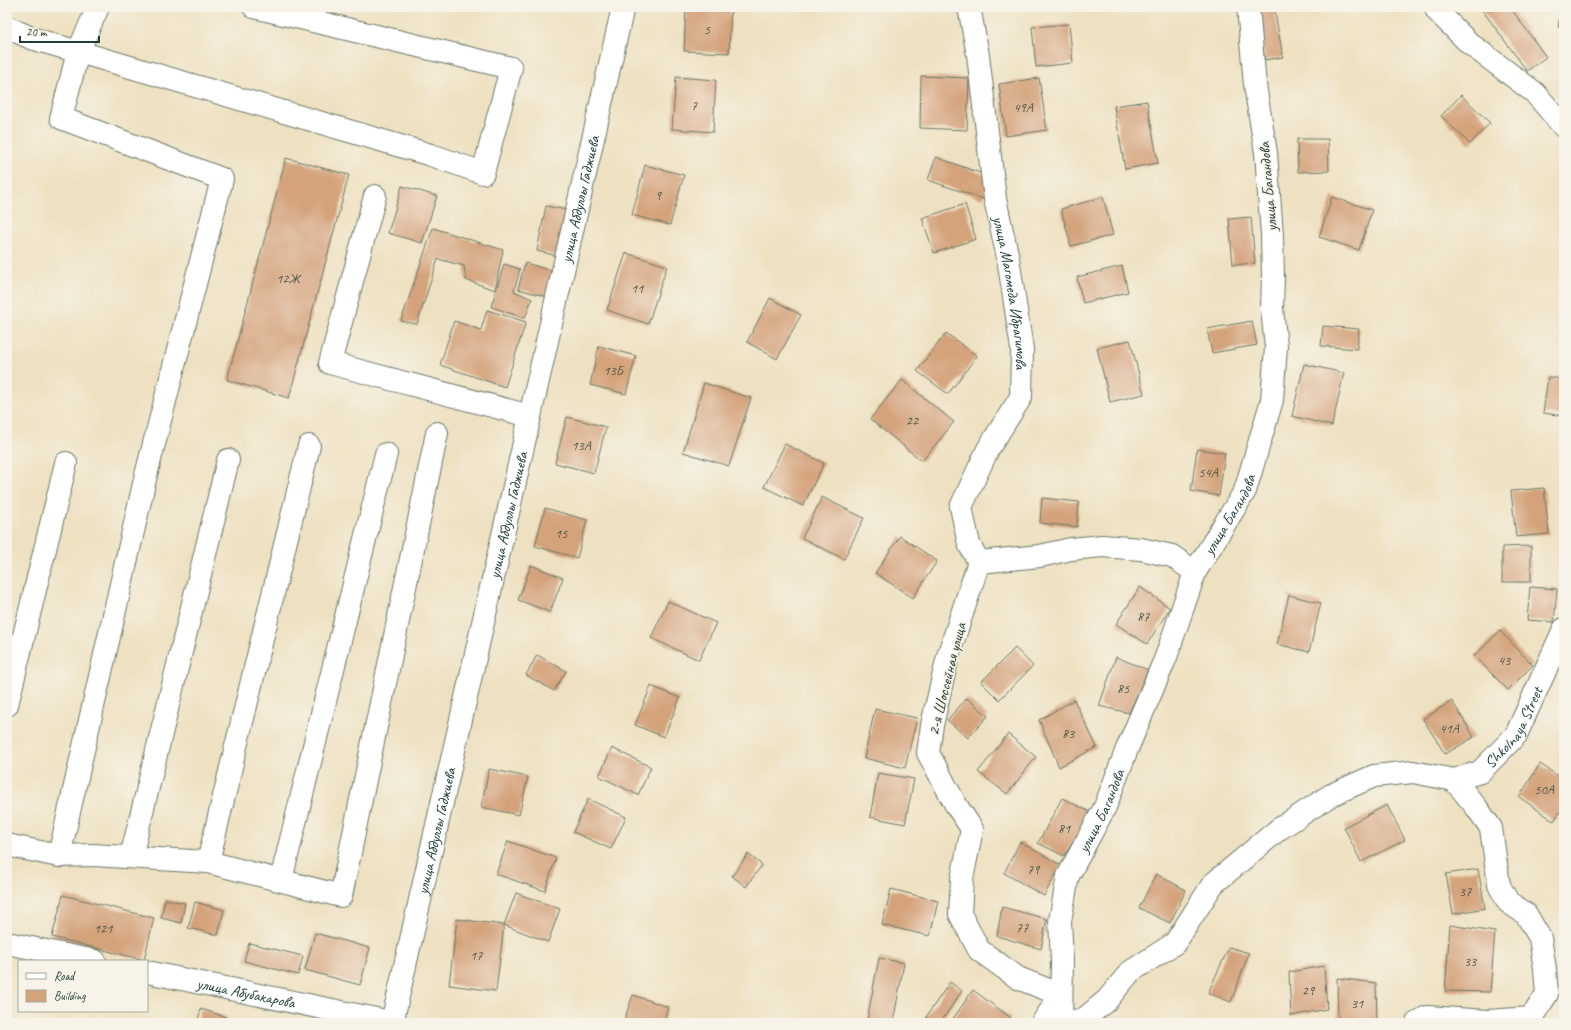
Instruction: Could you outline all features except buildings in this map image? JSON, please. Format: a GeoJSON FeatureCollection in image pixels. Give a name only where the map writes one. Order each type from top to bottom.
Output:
{"type":"FeatureCollection","features":[{"type":"Feature","properties":{"kind":"street"},"geometry":{"type":"LineString","coordinates":[[59,856],[145,479],[222,179],[61,118],[78,52],[98,7]]}},
{"type":"Feature","properties":{"kind":"street"},"geometry":{"type":"LineString","coordinates":[[7,27],[31,38],[424,153],[483,173],[511,68],[254,7]]}},
{"type":"Feature","properties":{"kind":"street","name":"улица Абдуллы Гаджиева"},"geometry":{"type":"LineString","coordinates":[[393,1023],[623,7]]}},
{"type":"Feature","properties":{"kind":"street","name":"улица Магомеда Ибрагимова"},"geometry":{"type":"LineString","coordinates":[[969,7],[978,55],[995,199],[1008,258],[1022,348],[1021,397],[988,449],[961,507],[969,544],[979,562]]}},
{"type":"Feature","properties":{"kind":"street","name":"улица Багандова"},"geometry":{"type":"LineString","coordinates":[[1055,1023],[1061,995],[1060,921],[1068,876],[1105,807],[1127,749],[1166,657],[1195,572],[1245,491],[1272,400],[1276,347],[1272,309],[1272,235],[1266,153],[1255,85],[1248,7]]}},
{"type":"Feature","properties":{"kind":"street"},"geometry":{"type":"LineString","coordinates":[[1436,7],[1437,11],[1469,43],[1535,93],[1564,127]]}},
{"type":"Feature","properties":{"kind":"street"},"geometry":{"type":"LineString","coordinates":[[375,196],[330,363],[530,416]]}},
{"type":"Feature","properties":{"kind":"street"},"geometry":{"type":"LineString","coordinates":[[7,846],[59,856],[93,855],[208,862],[341,896],[437,433]]}},
{"type":"Feature","properties":{"kind":"street"},"geometry":{"type":"LineString","coordinates":[[208,862],[309,446]]}},
{"type":"Feature","properties":{"kind":"street"},"geometry":{"type":"LineString","coordinates":[[281,880],[386,454]]}},
{"type":"Feature","properties":{"kind":"street"},"geometry":{"type":"LineString","coordinates":[[131,857],[228,460]]}},
{"type":"Feature","properties":{"kind":"street"},"geometry":{"type":"LineString","coordinates":[[7,705],[66,463]]}},
{"type":"Feature","properties":{"kind":"street"},"geometry":{"type":"LineString","coordinates":[[979,562],[1040,556],[1071,549],[1102,546],[1141,549],[1172,556],[1195,572]]}},
{"type":"Feature","properties":{"kind":"street","name":"2-я Шоссейная улица"},"geometry":{"type":"LineString","coordinates":[[979,562],[948,656],[932,725],[928,753],[956,805],[972,829],[962,878],[960,914],[979,950],[1018,978],[1061,995]]}},
{"type":"Feature","properties":{"kind":"street","name":"Shkolnaya Street"},"geometry":{"type":"LineString","coordinates":[[1454,780],[1480,772],[1516,736],[1564,629]]}},
{"type":"Feature","properties":{"kind":"street"},"geometry":{"type":"LineString","coordinates":[[1055,1023],[1083,1020],[1107,1000],[1130,972],[1175,943],[1213,884],[1279,829],[1331,794],[1374,776],[1413,772],[1454,780],[1491,828],[1499,885],[1508,902],[1526,914],[1540,938],[1547,994],[1531,1018],[1488,1021],[1427,1017],[1417,1023]]}},
{"type":"Feature","properties":{"kind":"street"},"geometry":{"type":"LineString","coordinates":[[7,943],[90,960]]}},
{"type":"Feature","properties":{"kind":"street","name":"улица Абубакарова"},"geometry":{"type":"LineString","coordinates":[[148,972],[393,1023]]}}]}
